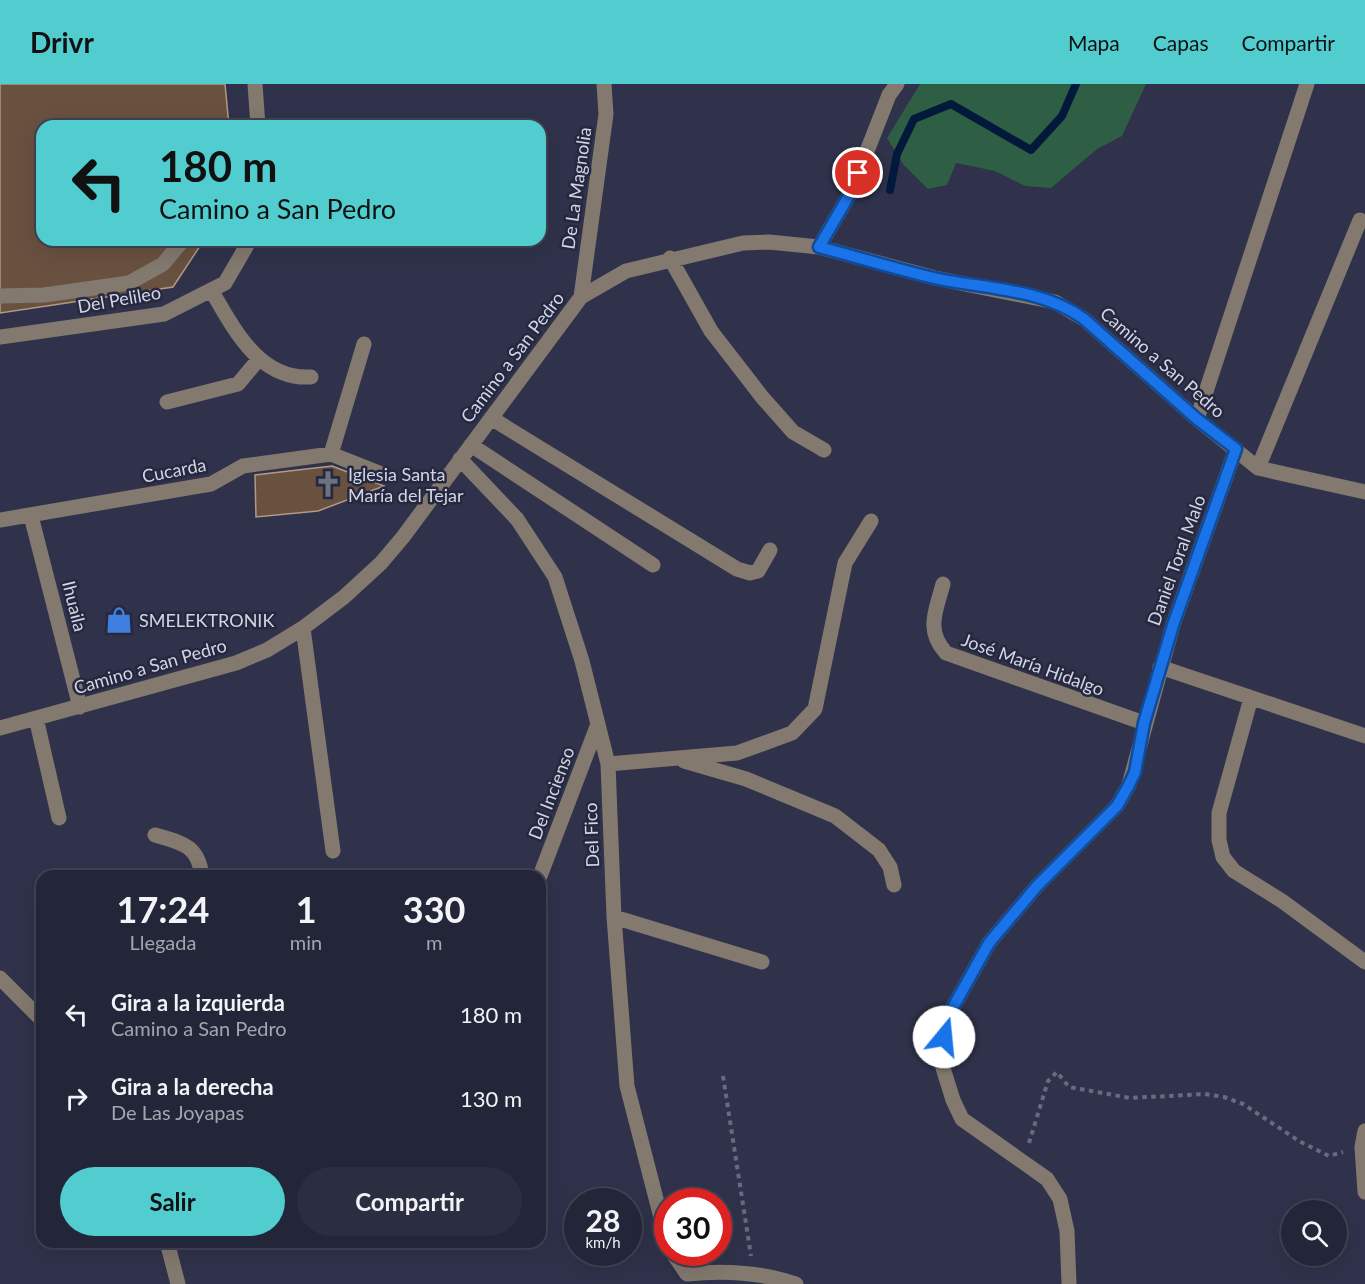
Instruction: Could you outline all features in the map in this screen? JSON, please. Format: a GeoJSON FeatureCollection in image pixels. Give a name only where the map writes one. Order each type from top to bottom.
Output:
{"type":"FeatureCollection","features":[{"type":"Feature","properties":{"kind":"street"},"geometry":{"type":"LineString","coordinates":[[255,84],[258,120]]}},
{"type":"Feature","properties":{"kind":"street","name":"De La Magnolia"},"geometry":{"type":"LineString","coordinates":[[581,297],[606,114],[603,84]]}},
{"type":"Feature","properties":{"kind":"street"},"geometry":{"type":"LineString","coordinates":[[819,247],[851,192],[889,95],[897,84]]}},
{"type":"Feature","properties":{"kind":"street"},"geometry":{"type":"LineString","coordinates":[[1197,419],[1307,84]]}},
{"type":"Feature","properties":{"kind":"street"},"geometry":{"type":"LineString","coordinates":[[1258,468],[1360,220]]}},
{"type":"Feature","properties":{"kind":"street","name":"Camino a San Pedro"},"geometry":{"type":"LineString","coordinates":[[0,728],[236,663],[267,650],[303,628],[344,597],[381,563],[581,297],[626,271],[670,258],[743,243],[769,242],[819,247],[935,278],[1035,296],[1064,306],[1084,319],[1197,419],[1258,468],[1365,492]]}},
{"type":"Feature","properties":{"kind":"street"},"geometry":{"type":"LineString","coordinates":[[0,296],[44,295],[129,283],[163,264],[178,246]]}},
{"type":"Feature","properties":{"kind":"street","name":"Del Pelileo"},"geometry":{"type":"LineString","coordinates":[[0,337],[164,314],[225,283],[247,246]]}},
{"type":"Feature","properties":{"kind":"street"},"geometry":{"type":"LineString","coordinates":[[670,258],[711,331],[762,397],[793,432],[824,450]]}},
{"type":"Feature","properties":{"kind":"street"},"geometry":{"type":"LineString","coordinates":[[211,290],[230,323],[258,360],[293,378],[310,377]]}},
{"type":"Feature","properties":{"kind":"street"},"geometry":{"type":"LineString","coordinates":[[331,454],[364,345]]}},
{"type":"Feature","properties":{"kind":"street"},"geometry":{"type":"LineString","coordinates":[[167,402],[238,384],[258,360]]}},
{"type":"Feature","properties":{"kind":"street"},"geometry":{"type":"LineString","coordinates":[[491,418],[737,569],[750,573],[758,571],[770,550]]}},
{"type":"Feature","properties":{"kind":"street"},"geometry":{"type":"LineString","coordinates":[[471,445],[653,565]]}},
{"type":"Feature","properties":{"kind":"street","name":"Daniel Toral Malo"},"geometry":{"type":"LineString","coordinates":[[1069,1284],[1067,1231],[1060,1199],[1047,1179],[962,1119],[943,1068],[947,1018],[989,943],[1037,886],[1117,806],[1135,772],[1144,723],[1160,667],[1236,449]]}},
{"type":"Feature","properties":{"kind":"street","name":"Cucarda"},"geometry":{"type":"LineString","coordinates":[[0,520],[211,484],[243,466],[331,454],[384,475]]}},
{"type":"Feature","properties":{"kind":"street","name":"Del Fico"},"geometry":{"type":"LineString","coordinates":[[460,459],[517,519],[555,578],[582,661],[608,764],[614,917],[627,1086],[654,1191]]}},
{"type":"Feature","properties":{"kind":"street","name":"Ihuaila"},"geometry":{"type":"LineString","coordinates":[[31,516],[80,706]]}},
{"type":"Feature","properties":{"kind":"street"},"geometry":{"type":"LineString","coordinates":[[608,764],[737,753],[792,733],[814,709],[844,563],[871,521]]}},
{"type":"Feature","properties":{"kind":"street","name":"José María Hidalgo"},"geometry":{"type":"LineString","coordinates":[[943,584],[933,624],[934,641],[945,653],[1144,723]]}},
{"type":"Feature","properties":{"kind":"street"},"geometry":{"type":"LineString","coordinates":[[303,628],[333,851]]}},
{"type":"Feature","properties":{"kind":"street"},"geometry":{"type":"LineString","coordinates":[[1160,667],[1365,736]]}},
{"type":"Feature","properties":{"kind":"street"},"geometry":{"type":"LineString","coordinates":[[1251,698],[1219,813],[1219,840],[1223,857],[1234,871],[1282,901],[1365,962]]}},
{"type":"Feature","properties":{"kind":"street"},"geometry":{"type":"LineString","coordinates":[[36,718],[59,818]]}},
{"type":"Feature","properties":{"kind":"street","name":"Del Incienso"},"geometry":{"type":"LineString","coordinates":[[542,870],[598,724]]}},
{"type":"Feature","properties":{"kind":"street"},"geometry":{"type":"LineString","coordinates":[[676,758],[746,779],[835,816],[879,850],[890,867],[894,885]]}},
{"type":"Feature","properties":{"kind":"street"},"geometry":{"type":"LineString","coordinates":[[155,835],[185,844],[200,860],[201,870]]}},
{"type":"Feature","properties":{"kind":"street"},"geometry":{"type":"LineString","coordinates":[[614,917],[762,962]]}},
{"type":"Feature","properties":{"kind":"street"},"geometry":{"type":"LineString","coordinates":[[0,978],[36,1014]]}},
{"type":"Feature","properties":{"kind":"street"},"geometry":{"type":"LineString","coordinates":[[1365,1131],[1362,1147],[1365,1192]]}},
{"type":"Feature","properties":{"kind":"street"},"geometry":{"type":"LineString","coordinates":[[169,1248],[178,1284]]}},
{"type":"Feature","properties":{"kind":"street"},"geometry":{"type":"LineString","coordinates":[[684,1279],[721,1271],[754,1274],[796,1284]]}},
{"type":"Feature","properties":{"kind":"path"},"geometry":{"type":"LineString","coordinates":[[1023,1161],[1048,1081],[1057,1072],[1069,1088],[1130,1098],[1205,1094],[1224,1097],[1243,1104],[1299,1141],[1329,1155],[1362,1147]]}},
{"type":"Feature","properties":{"kind":"path"},"geometry":{"type":"LineString","coordinates":[[723,1076],[754,1274]]}},
{"type":"Feature","properties":{"kind":"green space"},"geometry":{"type":"Polygon","coordinates":[[[920,84],[1146,84],[1122,136],[1097,149],[1051,188],[1025,186],[995,171],[956,163],[947,185],[928,189],[903,164],[887,138],[920,84]]]}},
{"type":"Feature","properties":{"kind":"building"},"geometry":{"type":"Polygon","coordinates":[[[0,84],[225,84],[228,120],[36,120],[36,246],[200,246],[173,287],[0,313],[0,84]]]}},
{"type":"Feature","properties":{"kind":"building"},"geometry":{"type":"Polygon","coordinates":[[[332,466],[384,486],[318,511],[256,517],[255,475],[332,466]]]}},
{"type":"Feature","properties":{"kind":"waterway"},"geometry":{"type":"LineString","coordinates":[[890,190],[897,154],[914,119],[951,104],[1031,150],[1062,116],[1076,84]]}},
{"type":"Feature","properties":{"kind":"place","name":"Iglesia Santa María del Tejar"},"geometry":{"type":"Point","coordinates":[328,484]}},
{"type":"Feature","properties":{"kind":"place","name":"SMELEKTRONIK"},"geometry":{"type":"Point","coordinates":[119,620]}},
{"type":"Feature","properties":{"kind":"route"},"geometry":{"type":"LineString","coordinates":[[858,173],[851,192],[819,247],[935,278],[1035,296],[1064,306],[1084,319],[1197,419],[1236,449],[1173,625],[1144,723],[1135,772],[1129,785],[1117,806],[1037,886],[989,943],[966,980],[947,1018],[944,1037]]}}]}
